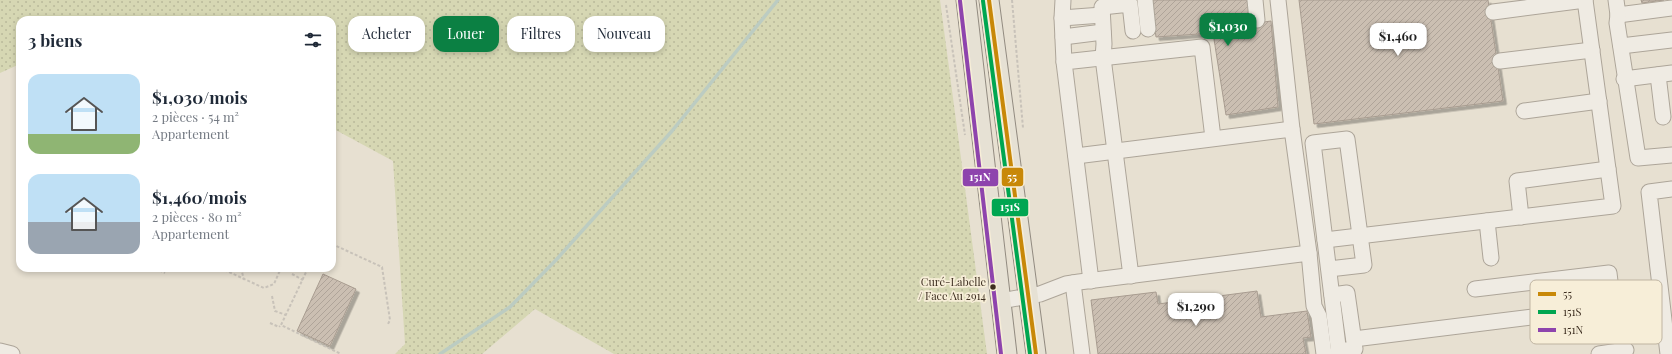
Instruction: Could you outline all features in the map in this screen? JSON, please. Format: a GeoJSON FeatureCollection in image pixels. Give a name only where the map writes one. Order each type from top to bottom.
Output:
{"type":"FeatureCollection","features":[{"type":"Feature","properties":{"kind":"main road"},"geometry":{"type":"LineString","coordinates":[[955,0],[971,41]]}},
{"type":"Feature","properties":{"kind":"main road"},"geometry":{"type":"LineString","coordinates":[[966,0],[1007,354]]}},
{"type":"Feature","properties":{"kind":"main road"},"geometry":{"type":"LineString","coordinates":[[989,0],[1036,354]]}},
{"type":"Feature","properties":{"kind":"main road"},"geometry":{"type":"LineString","coordinates":[[994,39],[1000,0]]}},
{"type":"Feature","properties":{"kind":"street"},"geometry":{"type":"LineString","coordinates":[[1063,0],[1062,18],[1064,62],[1091,281]]}},
{"type":"Feature","properties":{"kind":"street"},"geometry":{"type":"LineString","coordinates":[[1145,0],[1148,29]]}},
{"type":"Feature","properties":{"kind":"street"},"geometry":{"type":"LineString","coordinates":[[1255,0],[1257,20]]}},
{"type":"Feature","properties":{"kind":"street"},"geometry":{"type":"LineString","coordinates":[[1278,0],[1292,129],[1309,253],[1314,306],[1320,316],[1334,353]]}},
{"type":"Feature","properties":{"kind":"street"},"geometry":{"type":"LineString","coordinates":[[1325,240],[1613,206],[1585,0],[1493,12]]}},
{"type":"Feature","properties":{"kind":"street"},"geometry":{"type":"LineString","coordinates":[[1131,276],[1103,58],[1102,7],[1130,2],[1133,31]]}},
{"type":"Feature","properties":{"kind":"street"},"geometry":{"type":"LineString","coordinates":[[1672,8],[1617,7],[1617,23],[1624,78],[1638,158],[1672,155]]}},
{"type":"Feature","properties":{"kind":"street"},"geometry":{"type":"LineString","coordinates":[[1062,18],[1102,15]]}},
{"type":"Feature","properties":{"kind":"street"},"geometry":{"type":"LineString","coordinates":[[1063,36],[1103,32]]}},
{"type":"Feature","properties":{"kind":"street"},"geometry":{"type":"LineString","coordinates":[[1620,46],[1672,40]]}},
{"type":"Feature","properties":{"kind":"street"},"geometry":{"type":"LineString","coordinates":[[1064,62],[1202,47],[1213,138]]}},
{"type":"Feature","properties":{"kind":"street"},"geometry":{"type":"LineString","coordinates":[[1500,61],[1592,50]]}},
{"type":"Feature","properties":{"kind":"street"},"geometry":{"type":"LineString","coordinates":[[1624,78],[1665,74],[1663,117]]}},
{"type":"Feature","properties":{"kind":"street"},"geometry":{"type":"LineString","coordinates":[[1524,111],[1599,101]]}},
{"type":"Feature","properties":{"kind":"street"},"geometry":{"type":"LineString","coordinates":[[1076,156],[1292,129]]}},
{"type":"Feature","properties":{"kind":"street"},"geometry":{"type":"LineString","coordinates":[[1329,269],[1364,265],[1347,139],[1313,143],[1332,295],[1334,353]]}},
{"type":"Feature","properties":{"kind":"street"},"geometry":{"type":"LineString","coordinates":[[1521,216],[1517,181],[1608,169]]}},
{"type":"Feature","properties":{"kind":"street"},"geometry":{"type":"LineString","coordinates":[[1659,280],[1649,192],[1672,189]]}},
{"type":"Feature","properties":{"kind":"street"},"geometry":{"type":"LineString","coordinates":[[1487,221],[1491,258]]}},
{"type":"Feature","properties":{"kind":"street"},"geometry":{"type":"LineString","coordinates":[[1001,301],[1049,292],[1058,287],[1073,283],[1309,253]]}},
{"type":"Feature","properties":{"kind":"street"},"geometry":{"type":"LineString","coordinates":[[1551,280],[1609,273],[1610,280]]}},
{"type":"Feature","properties":{"kind":"street"},"geometry":{"type":"LineString","coordinates":[[1073,283],[1082,354]]}},
{"type":"Feature","properties":{"kind":"street"},"geometry":{"type":"LineString","coordinates":[[1476,289],[1530,283]]}},
{"type":"Feature","properties":{"kind":"street"},"geometry":{"type":"LineString","coordinates":[[1332,295],[1347,293],[1355,349],[1334,353]]}},
{"type":"Feature","properties":{"kind":"street"},"geometry":{"type":"LineString","coordinates":[[1662,303],[1668,354]]}},
{"type":"Feature","properties":{"kind":"street"},"geometry":{"type":"LineString","coordinates":[[1354,339],[1530,317]]}},
{"type":"Feature","properties":{"kind":"street"},"geometry":{"type":"LineString","coordinates":[[1599,354],[1626,350]]}},
{"type":"Feature","properties":{"kind":"street"},"geometry":{"type":"LineString","coordinates":[[0,351],[12,354]]}},
{"type":"Feature","properties":{"kind":"path"},"geometry":{"type":"LineString","coordinates":[[336,246],[382,267],[390,320],[388,324]]}},
{"type":"Feature","properties":{"kind":"path"},"geometry":{"type":"LineString","coordinates":[[228,272],[264,288],[274,284],[278,272]]}},
{"type":"Feature","properties":{"kind":"path"},"geometry":{"type":"LineString","coordinates":[[242,272],[244,280]]}},
{"type":"Feature","properties":{"kind":"path"},"geometry":{"type":"LineString","coordinates":[[281,325],[306,272]]}},
{"type":"Feature","properties":{"kind":"path"},"geometry":{"type":"LineString","coordinates":[[292,274],[303,280]]}},
{"type":"Feature","properties":{"kind":"path"},"geometry":{"type":"LineString","coordinates":[[272,296],[276,310],[286,315]]}},
{"type":"Feature","properties":{"kind":"path"},"geometry":{"type":"LineString","coordinates":[[270,323],[279,327],[281,325],[341,354]]}},
{"type":"Feature","properties":{"kind":"green space"},"geometry":{"type":"Polygon","coordinates":[[[0,0],[940,0],[987,354],[614,354],[535,309],[482,354],[395,354],[405,344],[393,161],[336,130],[336,16],[16,16],[16,66],[0,73],[0,0]]]}},
{"type":"Feature","properties":{"kind":"building"},"geometry":{"type":"Polygon","coordinates":[[[1151,0],[1248,0],[1250,24],[1271,21],[1278,107],[1226,115],[1213,33],[1156,37],[1151,0]]]}},
{"type":"Feature","properties":{"kind":"building"},"geometry":{"type":"Polygon","coordinates":[[[1299,0],[1488,0],[1503,101],[1314,124],[1299,0]]]}},
{"type":"Feature","properties":{"kind":"building"},"geometry":{"type":"Polygon","coordinates":[[[1641,0],[1664,0],[1642,3],[1641,0]]]}},
{"type":"Feature","properties":{"kind":"building"},"geometry":{"type":"Polygon","coordinates":[[[323,274],[356,289],[330,346],[297,331],[323,274]]]}},
{"type":"Feature","properties":{"kind":"building"},"geometry":{"type":"Polygon","coordinates":[[[1257,291],[1261,317],[1307,311],[1311,337],[1303,338],[1306,354],[1098,354],[1091,300],[1156,292],[1158,304],[1257,291]]]}},
{"type":"Feature","properties":{"kind":"waterway"},"geometry":{"type":"LineString","coordinates":[[440,354],[510,307],[556,260],[672,131],[778,0]]}},
{"type":"Feature","properties":{"kind":"transit line","name":"55"},"geometry":{"type":"LineString","coordinates":[[989,0],[1036,354]]}},
{"type":"Feature","properties":{"kind":"transit line","name":"151N"},"geometry":{"type":"LineString","coordinates":[[960,1],[1001,354]]}},
{"type":"Feature","properties":{"kind":"transit line","name":"151S"},"geometry":{"type":"LineString","coordinates":[[983,1],[1030,354]]}},
{"type":"Feature","properties":{"kind":"place","name":"Curé-Labelle / Face Au 2914"},"geometry":{"type":"Point","coordinates":[993,287]}}]}
